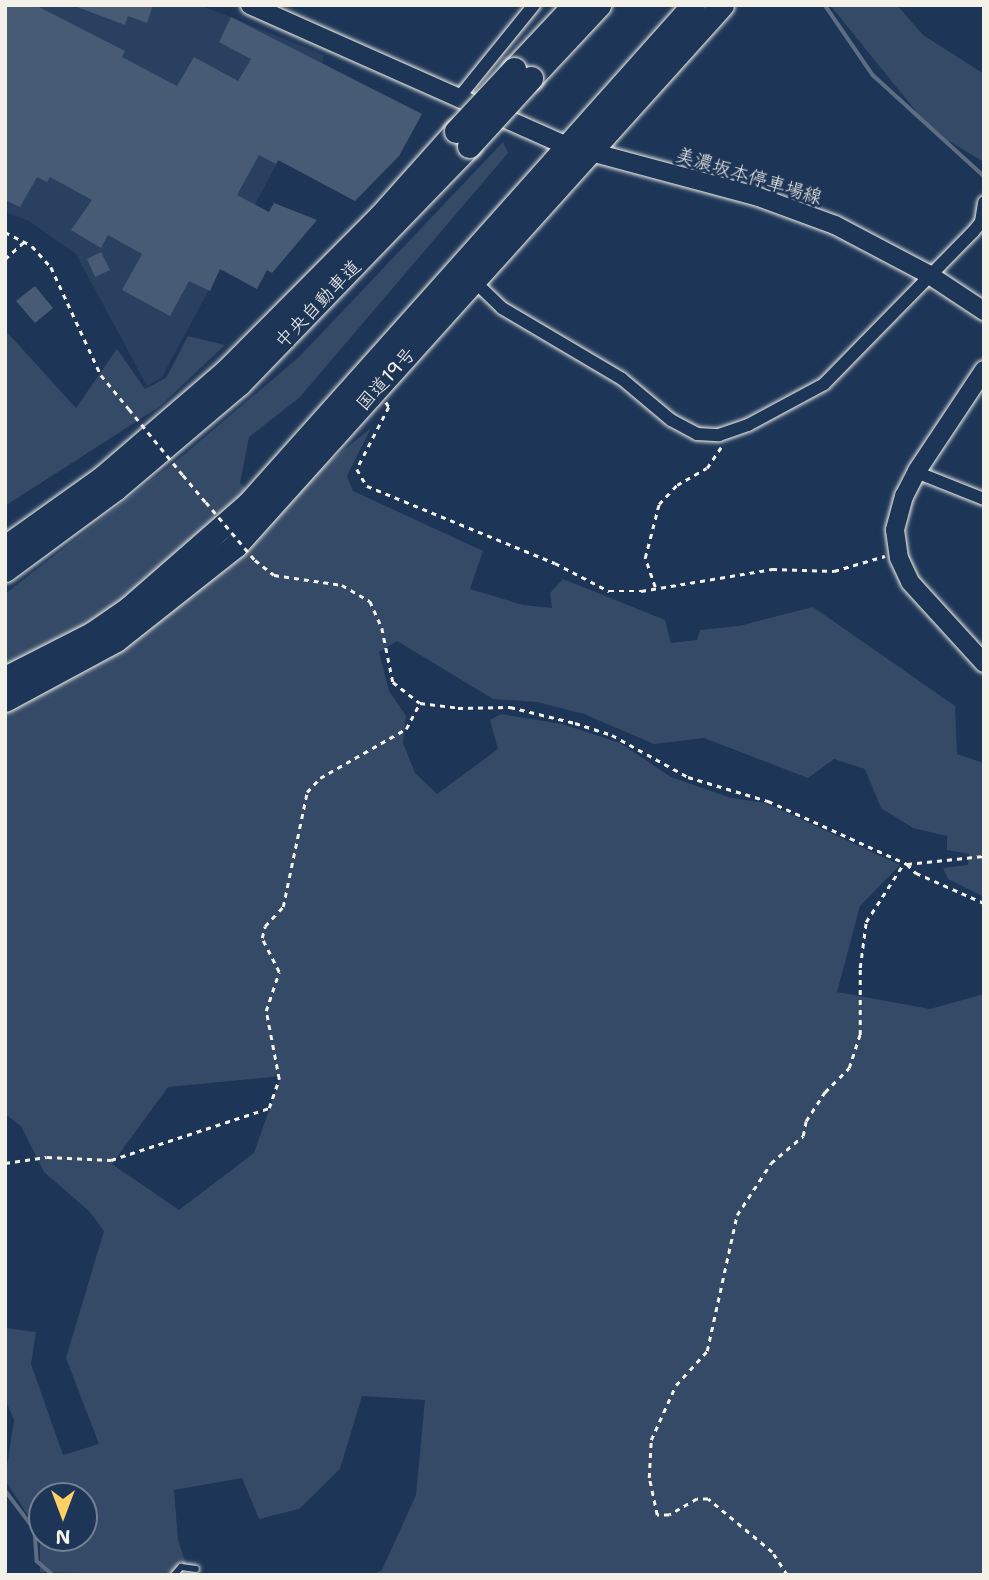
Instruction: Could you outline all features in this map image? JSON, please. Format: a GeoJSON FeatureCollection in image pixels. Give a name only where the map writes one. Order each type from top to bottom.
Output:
{"type":"FeatureCollection","features":[{"type":"Feature","properties":{"kind":"highway","name":"中央自動車道"},"geometry":{"type":"LineString","coordinates":[[523,73],[574,5]]}},
{"type":"Feature","properties":{"kind":"highway","name":"中央自動車道"},"geometry":{"type":"LineString","coordinates":[[5,570],[115,489],[239,384],[523,73],[599,5]]}},
{"type":"Feature","properties":{"kind":"highway","name":"国道19号"},"geometry":{"type":"LineString","coordinates":[[5,678],[120,614],[230,522],[693,5]]}},
{"type":"Feature","properties":{"kind":"highway","name":"国道19号"},"geometry":{"type":"LineString","coordinates":[[5,700],[116,640],[162,607],[234,546],[722,5]]}},
{"type":"Feature","properties":{"kind":"highway","name":"中央自動車道"},"geometry":{"type":"LineString","coordinates":[[5,547],[103,477],[226,371],[379,217],[462,139]]}},
{"type":"Feature","properties":{"kind":"street","name":"美濃坂本停車場線"},"geometry":{"type":"LineString","coordinates":[[250,5],[461,95],[565,145],[793,208],[865,239],[928,274],[984,311]]}},
{"type":"Feature","properties":{"kind":"street"},"geometry":{"type":"LineString","coordinates":[[461,95],[534,5]]}},
{"type":"Feature","properties":{"kind":"street"},"geometry":{"type":"LineString","coordinates":[[473,280],[502,308],[622,379],[671,420],[697,434],[719,435],[748,425],[824,384],[981,222],[984,202]]}},
{"type":"Feature","properties":{"kind":"street"},"geometry":{"type":"LineString","coordinates":[[984,370],[916,472],[897,519],[898,553],[918,593],[984,663]]}},
{"type":"Feature","properties":{"kind":"street"},"geometry":{"type":"LineString","coordinates":[[916,472],[984,499]]}},
{"type":"Feature","properties":{"kind":"lane"},"geometry":{"type":"LineString","coordinates":[[174,1575],[181,1567],[196,1569]]}},
{"type":"Feature","properties":{"kind":"path"},"geometry":{"type":"LineString","coordinates":[[5,232],[24,242],[51,267],[102,374],[255,561],[274,575],[342,585],[370,601],[382,628],[393,682],[420,703],[458,708],[510,707],[612,735],[688,776],[768,802],[906,864],[916,873],[984,903]]}},
{"type":"Feature","properties":{"kind":"path"},"geometry":{"type":"LineString","coordinates":[[5,259],[24,242]]}},
{"type":"Feature","properties":{"kind":"path"},"geometry":{"type":"LineString","coordinates":[[373,393],[389,407],[357,469],[367,486],[555,563],[609,591],[655,587],[772,569],[834,571],[898,553]]}},
{"type":"Feature","properties":{"kind":"path"},"geometry":{"type":"LineString","coordinates":[[655,587],[645,558],[659,504],[670,491],[713,461],[720,453],[719,435]]}},
{"type":"Feature","properties":{"kind":"path"},"geometry":{"type":"LineString","coordinates":[[5,1163],[47,1157],[111,1160],[269,1108],[279,1079],[266,1011],[279,972],[262,938],[265,926],[283,906],[287,893],[290,855],[307,792],[320,778],[406,729],[420,703]]}},
{"type":"Feature","properties":{"kind":"path"},"geometry":{"type":"LineString","coordinates":[[787,1575],[772,1552],[708,1499],[697,1499],[669,1515],[657,1515],[649,1478],[651,1440],[676,1385],[706,1351],[737,1215],[771,1163],[803,1136],[806,1121],[825,1092],[849,1068],[861,1022],[860,968],[866,922],[906,864],[984,856]]}},
{"type":"Feature","properties":{"kind":"shaded area"},"geometry":{"type":"Polygon","coordinates":[[[5,5],[200,5],[324,55],[315,93],[162,377],[147,386],[76,254],[29,221],[5,212],[5,5]]]}},
{"type":"Feature","properties":{"kind":"shaded area"},"geometry":{"type":"Polygon","coordinates":[[[830,5],[897,5],[923,35],[984,74],[984,162],[932,131],[830,5]]]}},
{"type":"Feature","properties":{"kind":"shaded area"},"geometry":{"type":"Polygon","coordinates":[[[503,142],[508,153],[299,398],[249,437],[240,483],[278,515],[324,466],[371,428],[347,476],[353,491],[483,551],[470,589],[523,605],[552,608],[550,593],[563,579],[665,620],[671,643],[697,640],[700,630],[739,626],[813,607],[955,706],[957,754],[984,763],[984,897],[948,879],[943,868],[968,865],[969,854],[947,850],[947,836],[913,828],[881,808],[865,769],[834,759],[808,778],[704,738],[654,744],[584,714],[537,702],[493,699],[397,641],[379,652],[389,691],[406,716],[403,743],[415,773],[437,794],[498,749],[490,720],[501,714],[562,724],[620,743],[671,777],[731,798],[766,803],[900,865],[860,906],[837,992],[930,1009],[984,994],[984,1575],[372,1575],[382,1570],[416,1495],[425,1400],[362,1396],[340,1469],[299,1509],[259,1519],[242,1478],[174,1490],[178,1540],[187,1567],[180,1575],[40,1572],[40,1552],[98,1552],[98,1482],[28,1482],[28,1515],[5,1480],[14,1420],[5,1399],[5,1328],[36,1332],[31,1364],[63,1455],[99,1444],[66,1358],[104,1231],[89,1211],[44,1172],[21,1126],[5,1114],[5,594],[185,454],[299,357],[503,142]],[[281,1076],[168,1087],[112,1164],[179,1210],[254,1153],[281,1076]]]}},
{"type":"Feature","properties":{"kind":"shaded area"},"geometry":{"type":"Polygon","coordinates":[[[5,330],[76,408],[117,349],[145,389],[166,378],[188,336],[225,345],[159,407],[5,506],[5,330]]]}},
{"type":"Feature","properties":{"kind":"building"},"geometry":{"type":"Polygon","coordinates":[[[5,5],[35,5],[125,51],[122,57],[177,86],[194,57],[238,81],[251,59],[219,42],[231,17],[422,114],[399,156],[355,201],[278,160],[276,164],[259,155],[237,195],[269,212],[274,203],[317,220],[272,273],[267,270],[257,289],[220,269],[210,291],[189,281],[170,316],[122,290],[142,254],[108,235],[101,248],[71,230],[92,200],[50,177],[47,182],[37,177],[20,207],[5,200],[5,5]]]}},
{"type":"Feature","properties":{"kind":"building"},"geometry":{"type":"Polygon","coordinates":[[[72,5],[153,5],[147,23],[128,16],[125,25],[72,5]]]}},
{"type":"Feature","properties":{"kind":"building"},"geometry":{"type":"Polygon","coordinates":[[[101,252],[110,270],[95,277],[87,259],[101,252]]]}},
{"type":"Feature","properties":{"kind":"building"},"geometry":{"type":"Polygon","coordinates":[[[35,286],[53,308],[35,323],[16,301],[35,286]]]}},
{"type":"Feature","properties":{"kind":"waterway"},"geometry":{"type":"LineString","coordinates":[[825,5],[873,75],[984,176]]}},
{"type":"Feature","properties":{"kind":"waterway"},"geometry":{"type":"LineString","coordinates":[[5,1413],[5,1428]]}},
{"type":"Feature","properties":{"kind":"waterway"},"geometry":{"type":"LineString","coordinates":[[5,1490],[35,1530],[37,1561],[53,1575]]}}]}
